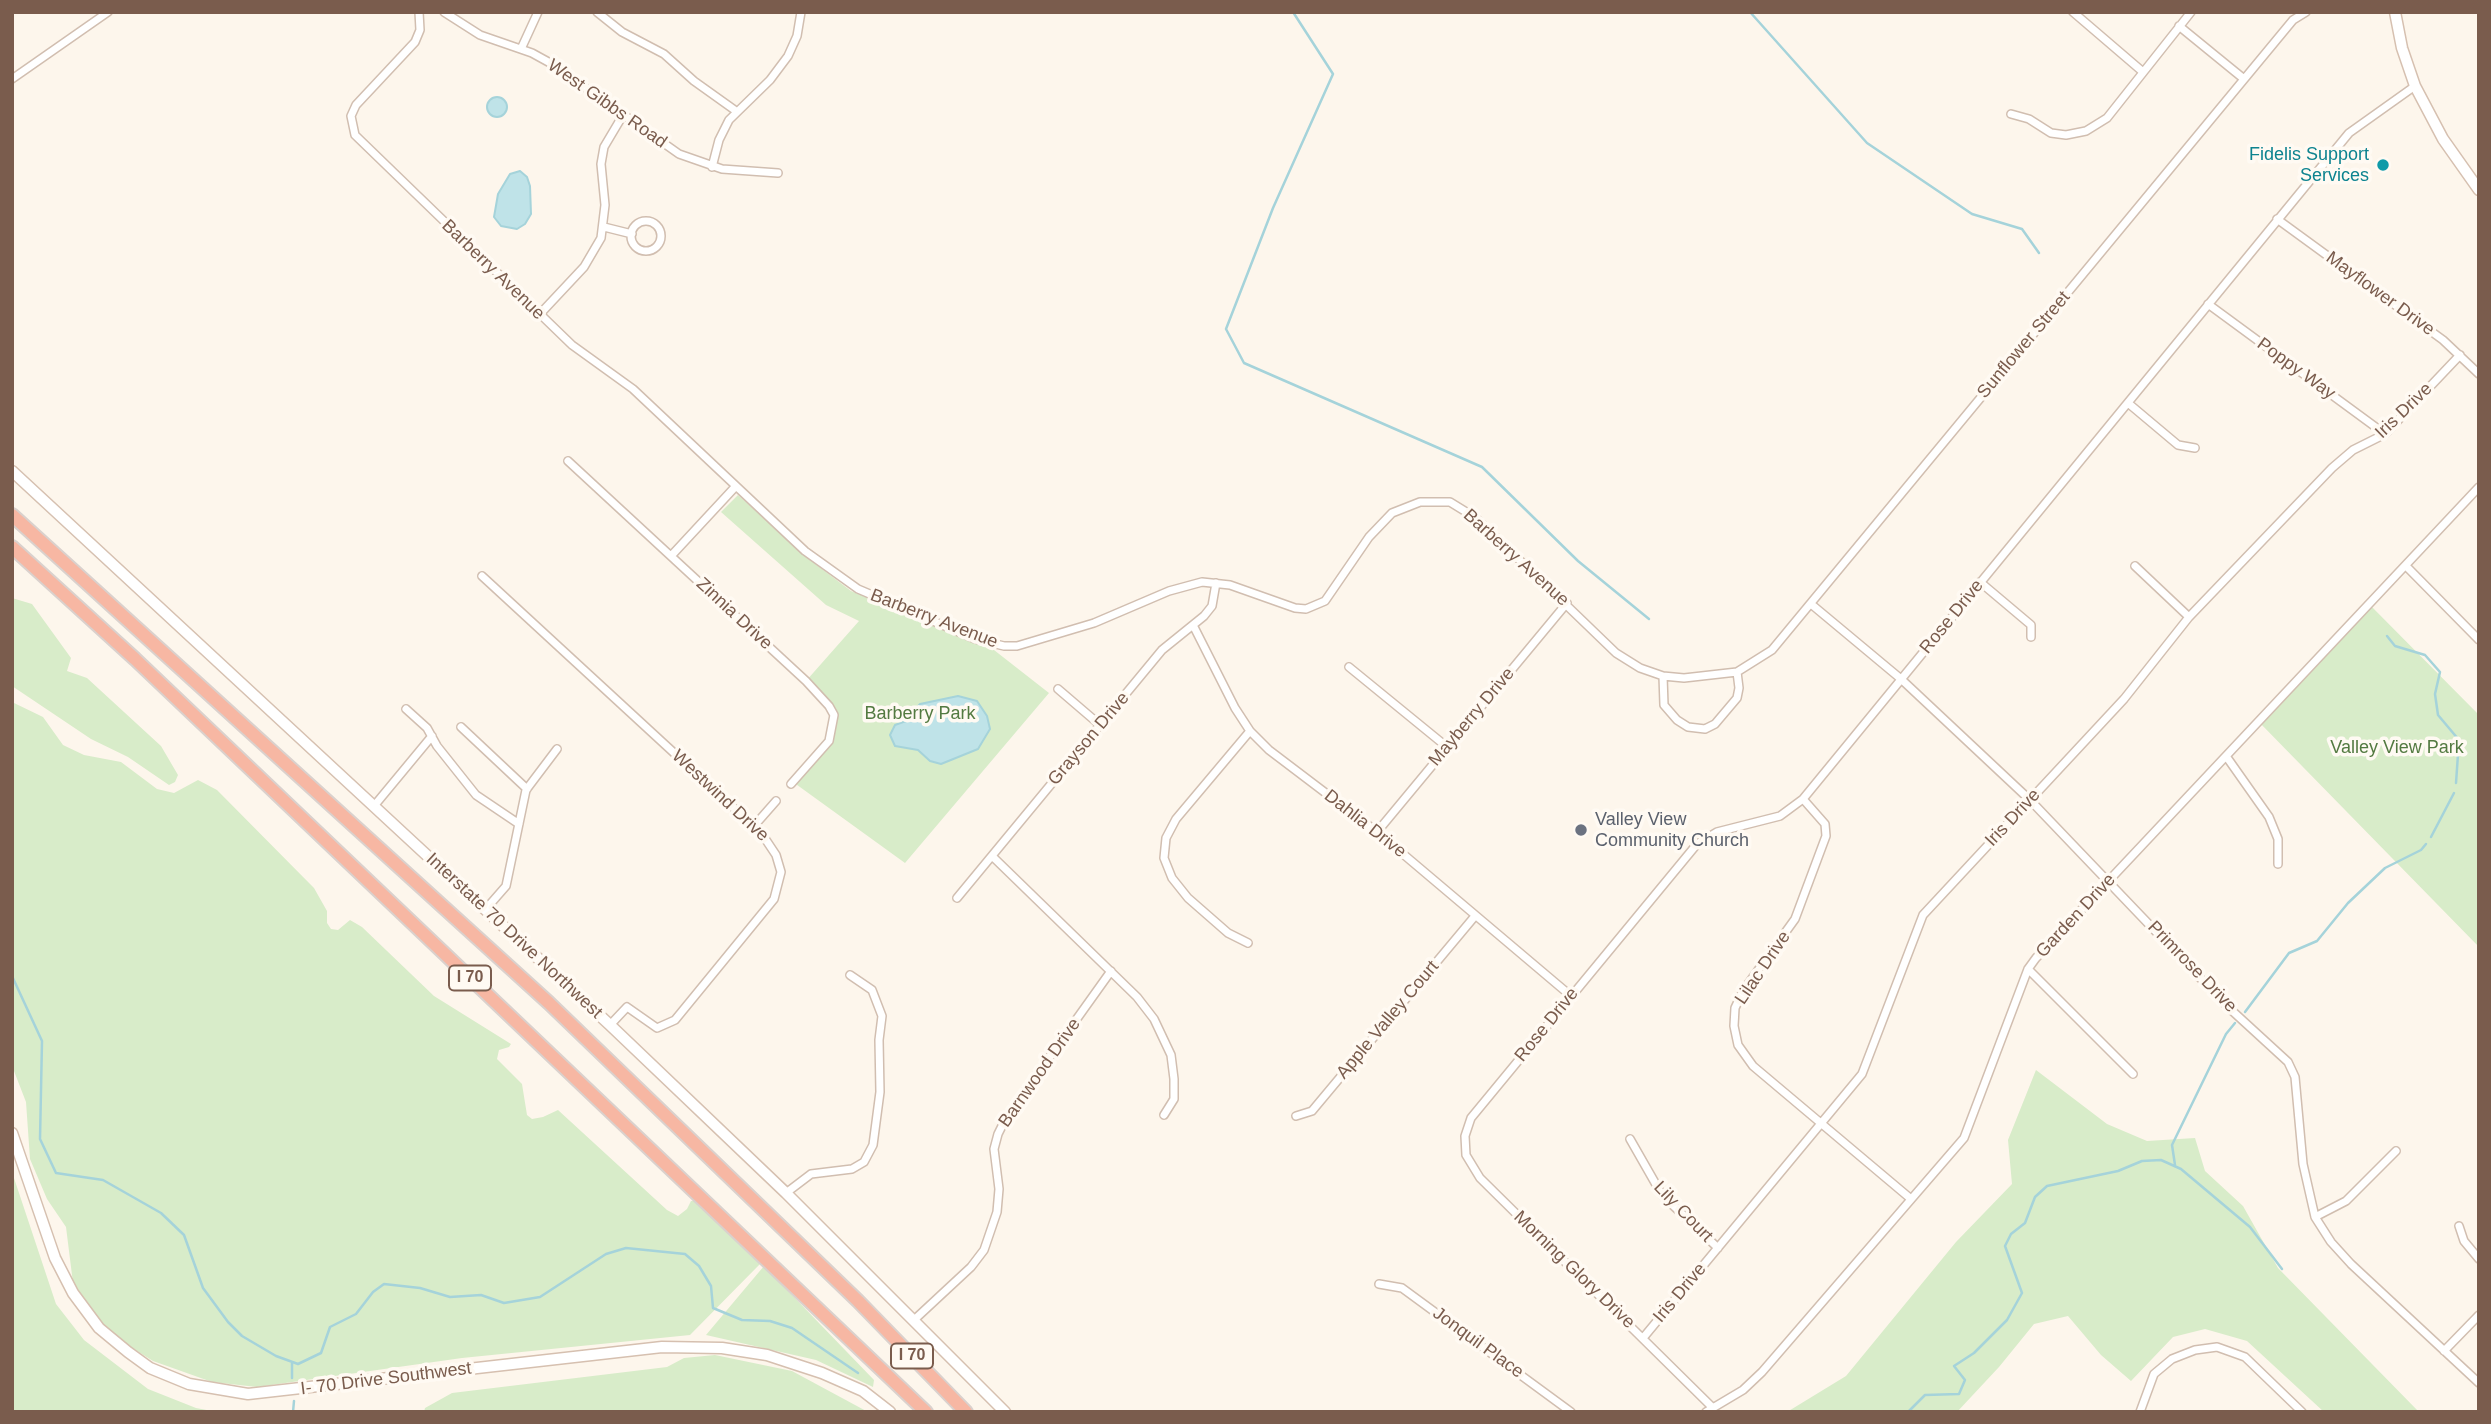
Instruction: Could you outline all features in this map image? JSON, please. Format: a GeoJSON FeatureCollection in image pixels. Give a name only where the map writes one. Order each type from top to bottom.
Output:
{"type":"FeatureCollection","features":[{"type":"Feature","properties":{"kind":"highway","name":"I 70"},"geometry":{"type":"LineString","coordinates":[[12,515],[549,1003],[858,1301],[966,1412]]}},
{"type":"Feature","properties":{"kind":"highway","name":"I 70"},"geometry":{"type":"LineString","coordinates":[[12,547],[135,659],[926,1412]]}},
{"type":"Feature","properties":{"kind":"street"},"geometry":{"type":"LineString","coordinates":[[12,79],[108,12]]}},
{"type":"Feature","properties":{"kind":"street","name":"Barberry Avenue"},"geometry":{"type":"LineString","coordinates":[[419,12],[420,30],[415,42],[356,105],[351,116],[355,135],[539,315],[590,361],[633,389],[805,551],[850,584],[975,639],[1004,646],[1017,646],[1094,623],[1180,587],[1216,583],[1247,590],[1295,608],[1315,607],[1333,591],[1369,537],[1392,513],[1420,502],[1450,502],[1476,518],[1616,653],[1640,668],[1663,676],[1709,677]]}},
{"type":"Feature","properties":{"kind":"street","name":"West Gibbs Road"},"geometry":{"type":"LineString","coordinates":[[444,12],[480,35],[522,49],[552,64],[679,154],[712,167],[778,173]]}},
{"type":"Feature","properties":{"kind":"street"},"geometry":{"type":"LineString","coordinates":[[522,49],[538,12]]}},
{"type":"Feature","properties":{"kind":"street"},"geometry":{"type":"LineString","coordinates":[[597,12],[622,32],[664,54],[694,81],[736,111]]}},
{"type":"Feature","properties":{"kind":"street"},"geometry":{"type":"LineString","coordinates":[[712,167],[719,140],[736,111],[782,66],[797,36],[801,12]]}},
{"type":"Feature","properties":{"kind":"street"},"geometry":{"type":"LineString","coordinates":[[2073,12],[2143,72]]}},
{"type":"Feature","properties":{"kind":"street"},"geometry":{"type":"LineString","coordinates":[[2011,114],[2029,119],[2051,133],[2078,135],[2107,118],[2191,12]]}},
{"type":"Feature","properties":{"kind":"street","name":"Sunflower Street"},"geometry":{"type":"LineString","coordinates":[[1709,677],[1737,671],[1772,650],[2293,20],[2306,12]]}},
{"type":"Feature","properties":{"kind":"street"},"geometry":{"type":"LineString","coordinates":[[2395,12],[2415,86],[2443,139],[2479,190]]}},
{"type":"Feature","properties":{"kind":"street"},"geometry":{"type":"LineString","coordinates":[[2179,26],[2244,79]]}},
{"type":"Feature","properties":{"kind":"street","name":"Rose Drive"},"geometry":{"type":"LineString","coordinates":[[1471,1118],[1707,836],[1780,816],[1803,799],[2349,133],[2415,86]]}},
{"type":"Feature","properties":{"kind":"street"},"geometry":{"type":"LineString","coordinates":[[539,315],[594,254],[604,227],[601,164],[604,147],[623,116]]}},
{"type":"Feature","properties":{"kind":"street","name":"Mayflower Drive"},"geometry":{"type":"LineString","coordinates":[[2277,219],[2460,355],[2479,374]]}},
{"type":"Feature","properties":{"kind":"street"},"geometry":{"type":"LineString","coordinates":[[649,221],[658,226],[661,240],[656,247],[643,250],[633,242],[632,234],[636,225],[649,221]]}},
{"type":"Feature","properties":{"kind":"street"},"geometry":{"type":"LineString","coordinates":[[604,227],[632,234]]}},
{"type":"Feature","properties":{"kind":"street","name":"Poppy Way"},"geometry":{"type":"LineString","coordinates":[[2208,304],[2385,434]]}},
{"type":"Feature","properties":{"kind":"street","name":"Iris Drive"},"geometry":{"type":"LineString","coordinates":[[1643,1338],[1862,1074],[1923,915],[2124,699],[2189,617],[2343,457],[2385,434],[2460,355]]}},
{"type":"Feature","properties":{"kind":"street"},"geometry":{"type":"LineString","coordinates":[[2128,403],[2178,445],[2195,448]]}},
{"type":"Feature","properties":{"kind":"street","name":"Zinnia Drive"},"geometry":{"type":"LineString","coordinates":[[568,461],[806,681],[834,715],[829,741],[791,784]]}},
{"type":"Feature","properties":{"kind":"street","name":"Interstate 70 Drive Northwest"},"geometry":{"type":"LineString","coordinates":[[12,471],[610,1025],[786,1193],[1005,1412]]}},
{"type":"Feature","properties":{"kind":"street"},"geometry":{"type":"LineString","coordinates":[[671,556],[736,486]]}},
{"type":"Feature","properties":{"kind":"street","name":"Garden Drive"},"geometry":{"type":"LineString","coordinates":[[1709,1410],[1743,1390],[1762,1372],[1964,1138],[2028,969],[2479,487]]}},
{"type":"Feature","properties":{"kind":"street"},"geometry":{"type":"LineString","coordinates":[[2135,566],[2189,617]]}},
{"type":"Feature","properties":{"kind":"street"},"geometry":{"type":"LineString","coordinates":[[2406,566],[2479,640]]}},
{"type":"Feature","properties":{"kind":"street","name":"Westwind Drive"},"geometry":{"type":"LineString","coordinates":[[482,576],[754,826],[770,843],[779,864],[780,883],[774,900],[675,1020],[657,1028],[627,1007],[610,1025]]}},
{"type":"Feature","properties":{"kind":"street"},"geometry":{"type":"LineString","coordinates":[[1980,582],[2031,625],[2031,637]]}},
{"type":"Feature","properties":{"kind":"street","name":"Grayson Drive"},"geometry":{"type":"LineString","coordinates":[[957,898],[1163,650],[1212,606],[1216,583]]}},
{"type":"Feature","properties":{"kind":"street","name":"Mayberry Drive"},"geometry":{"type":"LineString","coordinates":[[1377,832],[1567,603]]}},
{"type":"Feature","properties":{"kind":"street","name":"Primrose Drive"},"geometry":{"type":"LineString","coordinates":[[1811,604],[1901,679],[2030,800],[2228,1007],[2288,1062],[2295,1077],[2303,1164],[2315,1217],[2331,1242],[2351,1264],[2479,1383]]}},
{"type":"Feature","properties":{"kind":"street","name":"Dahlia Drive"},"geometry":{"type":"LineString","coordinates":[[1193,625],[1250,731],[1269,750],[1377,832],[1571,996]]}},
{"type":"Feature","properties":{"kind":"street"},"geometry":{"type":"LineString","coordinates":[[1349,667],[1447,747]]}},
{"type":"Feature","properties":{"kind":"street"},"geometry":{"type":"LineString","coordinates":[[1663,676],[1664,705],[1677,720],[1688,727],[1705,729],[1715,724],[1737,698],[1740,688],[1737,671]]}},
{"type":"Feature","properties":{"kind":"street"},"geometry":{"type":"LineString","coordinates":[[1058,689],[1100,725]]}},
{"type":"Feature","properties":{"kind":"street"},"geometry":{"type":"LineString","coordinates":[[406,709],[427,728],[476,795],[519,824]]}},
{"type":"Feature","properties":{"kind":"street"},"geometry":{"type":"LineString","coordinates":[[461,727],[527,789]]}},
{"type":"Feature","properties":{"kind":"street"},"geometry":{"type":"LineString","coordinates":[[1248,943],[1228,933],[1188,898],[1172,878],[1164,858],[1166,838],[1176,819],[1250,731]]}},
{"type":"Feature","properties":{"kind":"street"},"geometry":{"type":"LineString","coordinates":[[374,806],[432,736]]}},
{"type":"Feature","properties":{"kind":"street"},"geometry":{"type":"LineString","coordinates":[[485,910],[506,886],[527,789],[557,748]]}},
{"type":"Feature","properties":{"kind":"street"},"geometry":{"type":"LineString","coordinates":[[2226,756],[2269,817],[2278,839],[2278,864]]}},
{"type":"Feature","properties":{"kind":"street","name":"Lilac Drive"},"geometry":{"type":"LineString","coordinates":[[1803,799],[1825,824],[1826,836],[1795,919],[1743,990],[1735,1008],[1734,1026],[1738,1045],[1753,1066],[1911,1199]]}},
{"type":"Feature","properties":{"kind":"street"},"geometry":{"type":"LineString","coordinates":[[754,826],[776,801]]}},
{"type":"Feature","properties":{"kind":"street"},"geometry":{"type":"LineString","coordinates":[[992,856],[1111,971],[1154,1019],[1171,1055],[1174,1099],[1164,1115]]}},
{"type":"Feature","properties":{"kind":"street","name":"Apple Valley Court"},"geometry":{"type":"LineString","coordinates":[[1296,1116],[1312,1111],[1475,916]]}},
{"type":"Feature","properties":{"kind":"street"},"geometry":{"type":"LineString","coordinates":[[2028,969],[2133,1074]]}},
{"type":"Feature","properties":{"kind":"street","name":"Barnwood Drive"},"geometry":{"type":"LineString","coordinates":[[914,1320],[971,1267],[984,1250],[997,1212],[999,1189],[994,1149],[998,1134],[1111,971]]}},
{"type":"Feature","properties":{"kind":"street"},"geometry":{"type":"LineString","coordinates":[[786,1193],[811,1174],[852,1169],[864,1162],[873,1145],[880,1091],[879,1040],[882,1016],[879,1001],[872,990],[850,975]]}},
{"type":"Feature","properties":{"kind":"street","name":"Morning Glory Drive"},"geometry":{"type":"LineString","coordinates":[[1471,1118],[1465,1136],[1466,1155],[1471,1167],[1643,1338],[1709,1410]]}},
{"type":"Feature","properties":{"kind":"street","name":"I- 70 Drive Southwest"},"geometry":{"type":"LineString","coordinates":[[12,1133],[55,1258],[73,1293],[99,1328],[128,1352],[150,1368],[189,1384],[248,1394],[662,1347],[722,1348],[766,1355],[822,1373],[863,1391],[890,1412]]}},
{"type":"Feature","properties":{"kind":"street","name":"Lily Court"},"geometry":{"type":"LineString","coordinates":[[1630,1139],[1662,1195],[1718,1248]]}},
{"type":"Feature","properties":{"kind":"street"},"geometry":{"type":"LineString","coordinates":[[2315,1217],[2346,1201],[2396,1152]]}},
{"type":"Feature","properties":{"kind":"street"},"geometry":{"type":"LineString","coordinates":[[2459,1226],[2464,1241],[2479,1259]]}},
{"type":"Feature","properties":{"kind":"street","name":"Jonquil Place"},"geometry":{"type":"LineString","coordinates":[[1380,1284],[1402,1288],[1571,1412]]}},
{"type":"Feature","properties":{"kind":"street"},"geometry":{"type":"LineString","coordinates":[[2445,1351],[2479,1315]]}},
{"type":"Feature","properties":{"kind":"street"},"geometry":{"type":"LineString","coordinates":[[2140,1412],[2154,1374],[2172,1359],[2195,1350],[2217,1347],[2245,1357],[2302,1412]]}},
{"type":"Feature","properties":{"kind":"green space","name":"Barberry Park"},"geometry":{"type":"Polygon","coordinates":[[[738,495],[810,560],[851,591],[994,650],[1049,693],[905,863],[793,782],[829,741],[834,715],[806,681],[859,621],[826,605],[721,512],[738,495]]]}},
{"type":"Feature","properties":{"kind":"green space"},"geometry":{"type":"Polygon","coordinates":[[[12,598],[32,604],[71,658],[67,671],[87,678],[161,746],[178,775],[175,782],[169,785],[128,757],[91,739],[12,686],[12,598]]]}},
{"type":"Feature","properties":{"kind":"green space","name":"Valley View Park"},"geometry":{"type":"Polygon","coordinates":[[[2369,604],[2479,715],[2479,947],[2258,721],[2369,604]]]}},
{"type":"Feature","properties":{"kind":"green space"},"geometry":{"type":"Polygon","coordinates":[[[12,702],[43,717],[63,745],[84,755],[121,762],[157,789],[174,793],[198,780],[217,790],[314,888],[327,911],[327,923],[331,929],[338,930],[350,920],[362,927],[434,996],[511,1044],[499,1050],[497,1059],[522,1084],[527,1115],[532,1119],[558,1110],[667,1210],[678,1216],[687,1209],[691,1201],[696,1201],[760,1264],[690,1335],[462,1358],[257,1387],[212,1382],[153,1361],[118,1339],[87,1308],[73,1283],[66,1227],[47,1199],[30,1159],[26,1102],[14,1071],[12,702]]]}},
{"type":"Feature","properties":{"kind":"green space"},"geometry":{"type":"Polygon","coordinates":[[[2036,1070],[2107,1124],[2147,1141],[2195,1138],[2205,1171],[2243,1206],[2278,1268],[2419,1412],[2324,1412],[2247,1341],[2205,1329],[2173,1337],[2131,1381],[2101,1355],[2068,1316],[2034,1324],[1957,1412],[1787,1412],[1846,1376],[1956,1242],[2012,1184],[2008,1140],[2036,1070]]]}},
{"type":"Feature","properties":{"kind":"green space"},"geometry":{"type":"Polygon","coordinates":[[[12,1172],[56,1304],[84,1340],[148,1389],[196,1408],[217,1412],[12,1412],[12,1172]]]}},
{"type":"Feature","properties":{"kind":"green space"},"geometry":{"type":"Polygon","coordinates":[[[764,1266],[874,1380],[873,1387],[816,1360],[706,1335],[764,1266]]]}},
{"type":"Feature","properties":{"kind":"green space"},"geometry":{"type":"Polygon","coordinates":[[[715,1355],[792,1371],[868,1412],[424,1412],[425,1408],[452,1393],[667,1367],[684,1358],[715,1355]]]}},
{"type":"Feature","properties":{"kind":"water"},"geometry":{"type":"Polygon","coordinates":[[[493,97],[501,97],[507,107],[501,117],[493,117],[487,111],[487,103],[493,97]]]}},
{"type":"Feature","properties":{"kind":"water"},"geometry":{"type":"Polygon","coordinates":[[[520,171],[527,177],[530,186],[531,214],[525,224],[517,229],[501,226],[494,217],[498,194],[510,174],[520,171]]]}},
{"type":"Feature","properties":{"kind":"water"},"geometry":{"type":"Polygon","coordinates":[[[958,696],[977,701],[987,716],[990,729],[978,749],[941,764],[930,761],[918,750],[895,746],[890,735],[895,725],[906,721],[920,704],[958,696]]]}},
{"type":"Feature","properties":{"kind":"waterway"},"geometry":{"type":"LineString","coordinates":[[1293,12],[1333,74],[1273,208],[1226,329],[1244,363],[1482,467],[1578,561],[1649,619]]}},
{"type":"Feature","properties":{"kind":"waterway"},"geometry":{"type":"LineString","coordinates":[[1750,12],[1867,143],[1972,214],[2022,229],[2039,253]]}},
{"type":"Feature","properties":{"kind":"waterway"},"geometry":{"type":"LineString","coordinates":[[2387,636],[2395,646],[2425,655],[2440,672],[2435,694],[2438,715],[2459,740],[2456,783]]}},
{"type":"Feature","properties":{"kind":"waterway"},"geometry":{"type":"LineString","coordinates":[[2431,837],[2454,793]]}},
{"type":"Feature","properties":{"kind":"waterway"},"geometry":{"type":"LineString","coordinates":[[2245,1012],[2289,953],[2317,941],[2348,903],[2385,868],[2421,850],[2426,844]]}},
{"type":"Feature","properties":{"kind":"waterway"},"geometry":{"type":"LineString","coordinates":[[12,976],[42,1041],[40,1139],[56,1173],[103,1180],[161,1213],[184,1235],[203,1288],[228,1322],[242,1336],[276,1356],[298,1364],[321,1353],[330,1327],[356,1314],[373,1292],[384,1284],[420,1288],[450,1297],[481,1295],[504,1303],[540,1297],[606,1254],[626,1248],[685,1254],[699,1266],[711,1286],[713,1308],[742,1320],[770,1321],[792,1328],[858,1373]]}},
{"type":"Feature","properties":{"kind":"waterway"},"geometry":{"type":"LineString","coordinates":[[2175,1165],[2172,1145],[2226,1034],[2235,1023]]}},
{"type":"Feature","properties":{"kind":"waterway"},"geometry":{"type":"LineString","coordinates":[[1908,1412],[1925,1395],[1959,1394],[1965,1380],[1954,1366],[1974,1353],[2007,1320],[2022,1293],[2005,1246],[2011,1234],[2025,1223],[2035,1197],[2047,1186],[2118,1171],[2142,1161],[2161,1160],[2181,1169],[2250,1227],[2282,1269]]}},
{"type":"Feature","properties":{"kind":"waterway"},"geometry":{"type":"LineString","coordinates":[[292,1363],[292,1378]]}},
{"type":"Feature","properties":{"kind":"waterway"},"geometry":{"type":"LineString","coordinates":[[293,1412],[294,1401]]}},
{"type":"Feature","properties":{"kind":"place","name":"Fidelis Support Services"},"geometry":{"type":"Point","coordinates":[2383,165]}},
{"type":"Feature","properties":{"kind":"place","name":"Valley View Community Church"},"geometry":{"type":"Point","coordinates":[1581,830]}}]}
